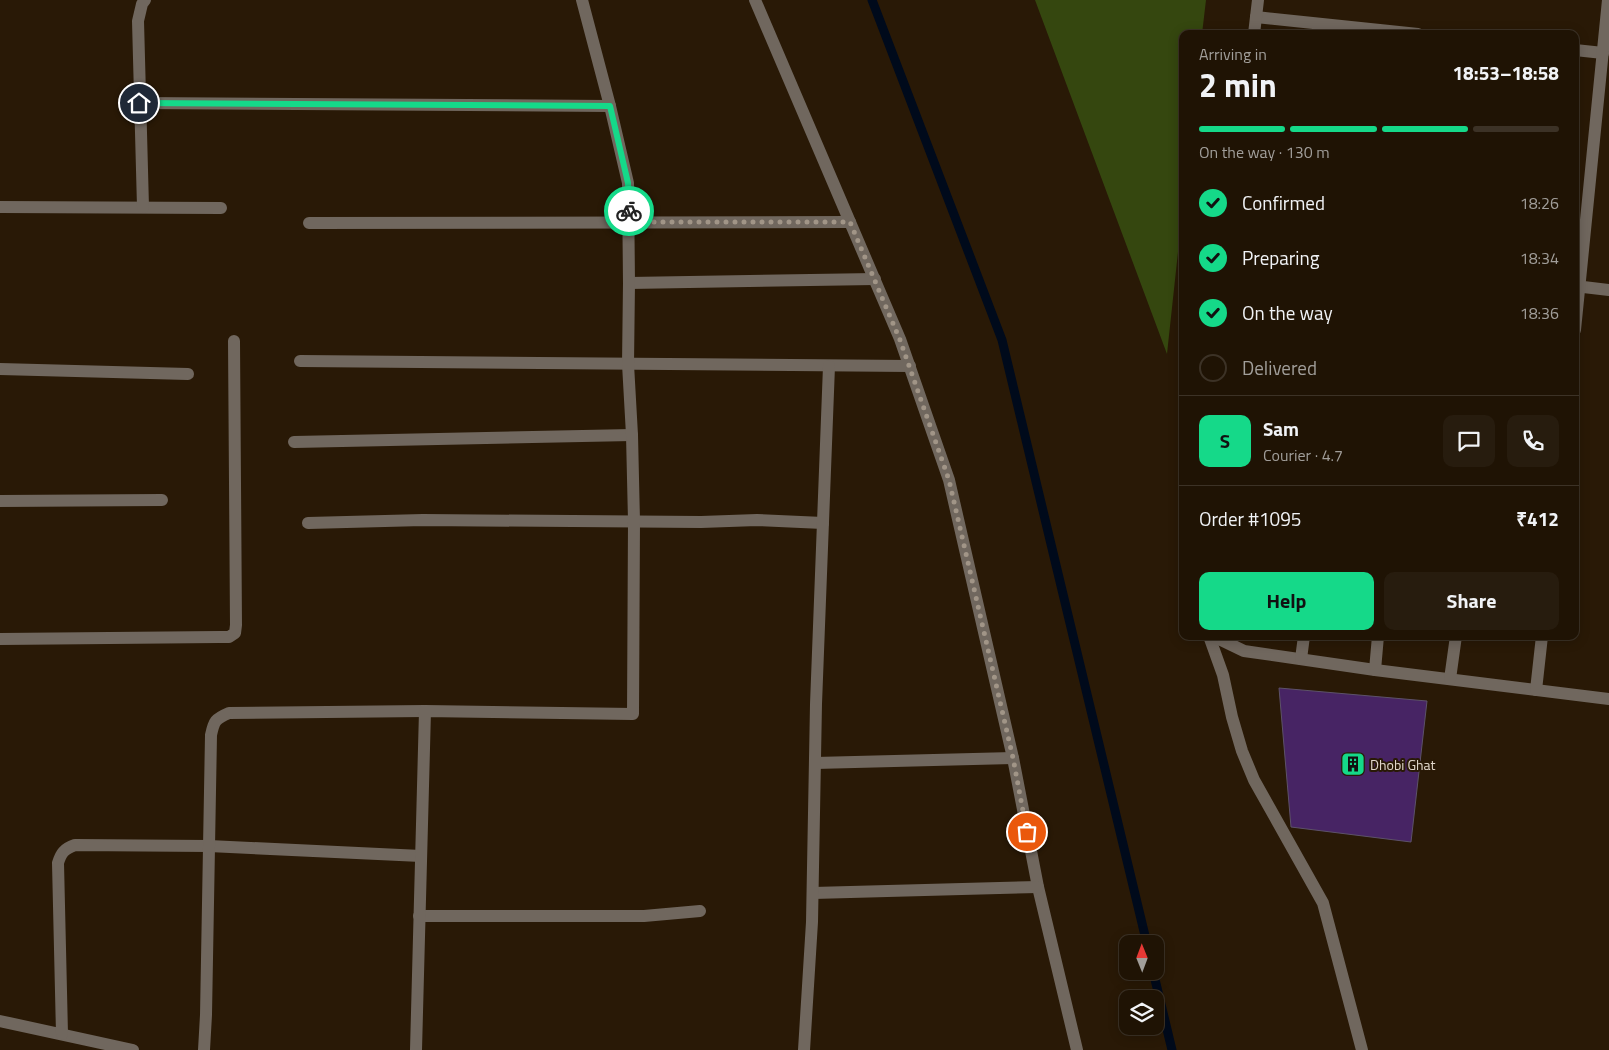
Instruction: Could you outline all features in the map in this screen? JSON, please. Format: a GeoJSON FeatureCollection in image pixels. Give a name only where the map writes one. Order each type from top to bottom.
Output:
{"type":"FeatureCollection","features":[{"type":"Feature","properties":{"kind":"street"},"geometry":{"type":"LineString","coordinates":[[143,207],[138,21],[142,4],[145,0]]}},
{"type":"Feature","properties":{"kind":"street"},"geometry":{"type":"LineString","coordinates":[[204,1050],[211,735],[214,722],[219,717],[229,713],[425,711],[633,714],[634,521],[628,364],[630,283],[628,183],[582,0]]}},
{"type":"Feature","properties":{"kind":"street"},"geometry":{"type":"LineString","coordinates":[[755,0],[900,340],[949,480],[1013,758],[1038,886],[1077,1050]]}},
{"type":"Feature","properties":{"kind":"street"},"geometry":{"type":"LineString","coordinates":[[1254,30],[1258,0]]}},
{"type":"Feature","properties":{"kind":"street"},"geometry":{"type":"LineString","coordinates":[[1579,267],[1608,0]]}},
{"type":"Feature","properties":{"kind":"street"},"geometry":{"type":"LineString","coordinates":[[1256,17],[1358,30]]}},
{"type":"Feature","properties":{"kind":"street"},"geometry":{"type":"LineString","coordinates":[[1579,50],[1602,53]]}},
{"type":"Feature","properties":{"kind":"street"},"geometry":{"type":"LineString","coordinates":[[139,103],[610,106]]}},
{"type":"Feature","properties":{"kind":"street"},"geometry":{"type":"LineString","coordinates":[[0,207],[221,208]]}},
{"type":"Feature","properties":{"kind":"street"},"geometry":{"type":"LineString","coordinates":[[309,223],[850,222]]}},
{"type":"Feature","properties":{"kind":"street"},"geometry":{"type":"LineString","coordinates":[[630,283],[874,279]]}},
{"type":"Feature","properties":{"kind":"street"},"geometry":{"type":"LineString","coordinates":[[1579,286],[1609,290]]}},
{"type":"Feature","properties":{"kind":"street"},"geometry":{"type":"LineString","coordinates":[[0,639],[219,637],[235,633],[234,341]]}},
{"type":"Feature","properties":{"kind":"street"},"geometry":{"type":"LineString","coordinates":[[300,361],[910,366]]}},
{"type":"Feature","properties":{"kind":"street"},"geometry":{"type":"LineString","coordinates":[[804,1050],[813,894],[815,763],[829,366]]}},
{"type":"Feature","properties":{"kind":"street"},"geometry":{"type":"LineString","coordinates":[[0,369],[188,374]]}},
{"type":"Feature","properties":{"kind":"street"},"geometry":{"type":"LineString","coordinates":[[294,442],[632,435]]}},
{"type":"Feature","properties":{"kind":"street"},"geometry":{"type":"LineString","coordinates":[[0,502],[162,500]]}},
{"type":"Feature","properties":{"kind":"street"},"geometry":{"type":"LineString","coordinates":[[308,523],[423,520],[701,522],[757,520],[823,523]]}},
{"type":"Feature","properties":{"kind":"street"},"geometry":{"type":"LineString","coordinates":[[1212,640],[1223,675],[1232,717],[1248,766],[1323,903],[1362,1050]]}},
{"type":"Feature","properties":{"kind":"street"},"geometry":{"type":"LineString","coordinates":[[1220,640],[1244,651],[1375,670],[1609,699]]}},
{"type":"Feature","properties":{"kind":"street"},"geometry":{"type":"LineString","coordinates":[[1301,659],[1303,640]]}},
{"type":"Feature","properties":{"kind":"street"},"geometry":{"type":"LineString","coordinates":[[1375,670],[1378,640]]}},
{"type":"Feature","properties":{"kind":"street"},"geometry":{"type":"LineString","coordinates":[[1450,679],[1455,640]]}},
{"type":"Feature","properties":{"kind":"street"},"geometry":{"type":"LineString","coordinates":[[1536,690],[1542,640]]}},
{"type":"Feature","properties":{"kind":"street"},"geometry":{"type":"LineString","coordinates":[[416,1050],[425,711]]}},
{"type":"Feature","properties":{"kind":"street"},"geometry":{"type":"LineString","coordinates":[[815,763],[1013,758]]}},
{"type":"Feature","properties":{"kind":"street"},"geometry":{"type":"LineString","coordinates":[[62,1034],[58,863],[61,853],[67,848],[75,845],[209,846],[421,856]]}},
{"type":"Feature","properties":{"kind":"street"},"geometry":{"type":"LineString","coordinates":[[813,894],[1038,886]]}},
{"type":"Feature","properties":{"kind":"street"},"geometry":{"type":"LineString","coordinates":[[419,916],[644,916],[700,911]]}},
{"type":"Feature","properties":{"kind":"street"},"geometry":{"type":"LineString","coordinates":[[0,1020],[133,1050]]}},
{"type":"Feature","properties":{"kind":"green space"},"geometry":{"type":"Polygon","coordinates":[[[1035,0],[1206,0],[1202,30],[1179,30],[1179,243],[1167,354],[1035,0]]]}},
{"type":"Feature","properties":{"kind":"building","name":"Dhobi Ghat"},"geometry":{"type":"Polygon","coordinates":[[[1279,688],[1427,701],[1411,842],[1291,827],[1279,688]]]}},
{"type":"Feature","properties":{"kind":"waterway"},"geometry":{"type":"LineString","coordinates":[[872,0],[1002,340],[1145,935]]}},
{"type":"Feature","properties":{"kind":"waterway"},"geometry":{"type":"LineString","coordinates":[[1155,980],[1172,1050]]}},
{"type":"Feature","properties":{"kind":"way so far"},"geometry":{"type":"LineString","coordinates":[[629,211],[629,222],[850,222],[900,340],[949,480],[1013,758],[1027,832]]}},
{"type":"Feature","properties":{"kind":"place","name":"Dhobi Ghat"},"geometry":{"type":"Point","coordinates":[1353,764]}},
{"type":"Feature","properties":{"kind":"route"},"geometry":{"type":"LineString","coordinates":[[139,103],[610,106],[628,183],[629,211]]}}]}
